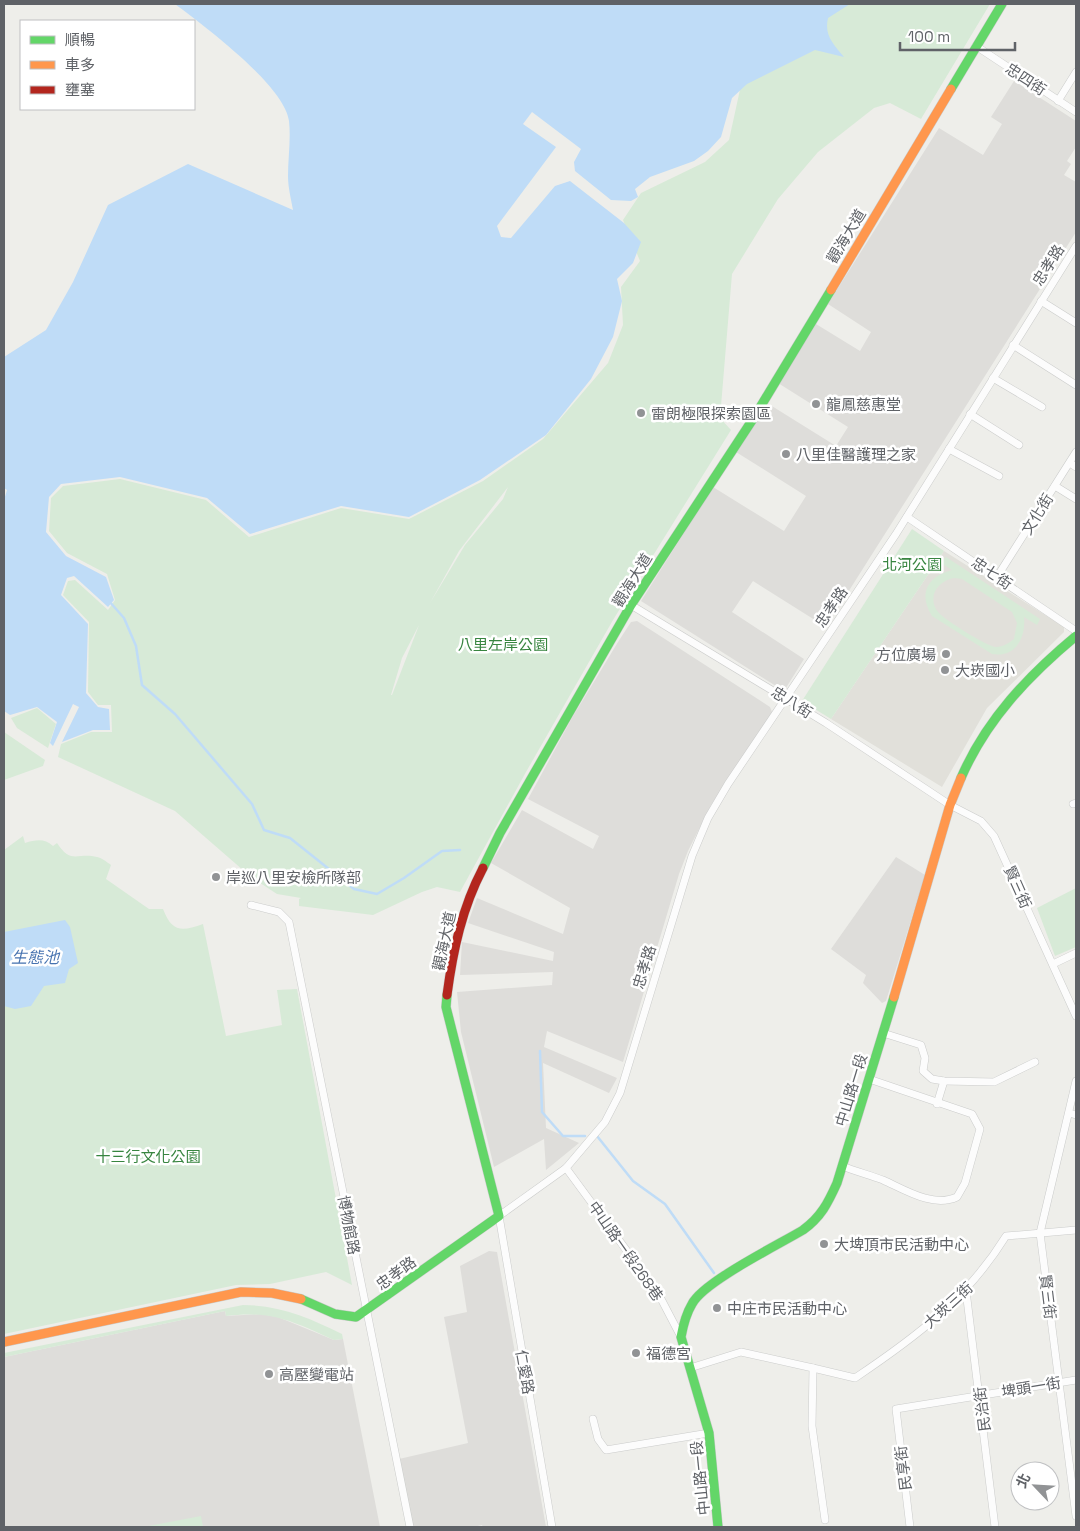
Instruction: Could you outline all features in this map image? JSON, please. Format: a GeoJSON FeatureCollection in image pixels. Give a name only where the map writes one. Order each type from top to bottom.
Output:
{"type":"FeatureCollection","features":[{"type":"Feature","properties":{"kind":"street","name":"觀海大道"},"geometry":{"type":"LineString","coordinates":[[499,1216],[446,1007],[452,956],[468,896],[492,849],[631,605],[753,419],[1002,4]]}},
{"type":"Feature","properties":{"kind":"street","name":"忠四街"},"geometry":{"type":"LineString","coordinates":[[976,46],[1076,112]]}},
{"type":"Feature","properties":{"kind":"street"},"geometry":{"type":"LineString","coordinates":[[1058,101],[1076,72]]}},
{"type":"Feature","properties":{"kind":"street","name":"忠孝路"},"geometry":{"type":"LineString","coordinates":[[4,1342],[241,1292],[263,1291],[290,1295],[344,1318],[356,1317],[566,1168],[605,1122],[620,1093],[692,856],[708,818],[728,784],[906,517],[1076,246]]}},
{"type":"Feature","properties":{"kind":"street"},"geometry":{"type":"LineString","coordinates":[[1041,301],[1076,323]]}},
{"type":"Feature","properties":{"kind":"street"},"geometry":{"type":"LineString","coordinates":[[1013,345],[1076,385]]}},
{"type":"Feature","properties":{"kind":"street"},"geometry":{"type":"LineString","coordinates":[[993,378],[1042,407]]}},
{"type":"Feature","properties":{"kind":"street"},"geometry":{"type":"LineString","coordinates":[[970,414],[1019,445]]}},
{"type":"Feature","properties":{"kind":"street"},"geometry":{"type":"LineString","coordinates":[[949,449],[999,476]]}},
{"type":"Feature","properties":{"kind":"street","name":"文化街"},"geometry":{"type":"LineString","coordinates":[[997,577],[1055,486],[1073,465],[1076,452]]}},
{"type":"Feature","properties":{"kind":"street"},"geometry":{"type":"LineString","coordinates":[[1055,486],[1076,499]]}},
{"type":"Feature","properties":{"kind":"street","name":"忠七街"},"geometry":{"type":"LineString","coordinates":[[906,517],[1076,630]]}},
{"type":"Feature","properties":{"kind":"street","name":"忠八街"},"geometry":{"type":"LineString","coordinates":[[631,605],[786,698],[950,805]]}},
{"type":"Feature","properties":{"kind":"street","name":"中山路一段"},"geometry":{"type":"LineString","coordinates":[[718,1527],[709,1433],[681,1337],[685,1318],[692,1303],[706,1288],[816,1221],[825,1209],[842,1166],[869,1080],[950,805],[966,767],[983,735],[1033,673],[1076,636]]}},
{"type":"Feature","properties":{"kind":"street","name":"賢三街"},"geometry":{"type":"LineString","coordinates":[[950,805],[981,820],[994,836],[1076,1016]]}},
{"type":"Feature","properties":{"kind":"street","name":"博物館路"},"geometry":{"type":"LineString","coordinates":[[251,905],[279,912],[289,922],[410,1527]]}},
{"type":"Feature","properties":{"kind":"street"},"geometry":{"type":"LineString","coordinates":[[1052,964],[1076,953]]}},
{"type":"Feature","properties":{"kind":"street"},"geometry":{"type":"LineString","coordinates":[[883,1033],[921,1045],[925,1058],[923,1072],[932,1079],[994,1082],[1035,1062]]}},
{"type":"Feature","properties":{"kind":"street"},"geometry":{"type":"LineString","coordinates":[[842,1166],[920,1197],[942,1200],[957,1197],[970,1168],[979,1125],[972,1114],[869,1080]]}},
{"type":"Feature","properties":{"kind":"street"},"geometry":{"type":"LineString","coordinates":[[937,1104],[944,1081]]}},
{"type":"Feature","properties":{"kind":"street","name":"賢三街"},"geometry":{"type":"LineString","coordinates":[[1076,1081],[1072,1114],[1040,1234],[1076,1516]]}},
{"type":"Feature","properties":{"kind":"street","name":"中山路一段268巷"},"geometry":{"type":"LineString","coordinates":[[566,1168],[658,1293],[681,1337]]}},
{"type":"Feature","properties":{"kind":"street","name":"仁愛路"},"geometry":{"type":"LineString","coordinates":[[499,1216],[552,1527]]}},
{"type":"Feature","properties":{"kind":"street","name":"大崁三街"},"geometry":{"type":"LineString","coordinates":[[690,1368],[740,1352],[855,1378],[899,1349],[966,1291],[988,1265],[1006,1236],[1076,1230]]}},
{"type":"Feature","properties":{"kind":"street","name":"民治街"},"geometry":{"type":"LineString","coordinates":[[966,1291],[996,1527]]}},
{"type":"Feature","properties":{"kind":"street"},"geometry":{"type":"LineString","coordinates":[[813,1368],[812,1426],[825,1520]]}},
{"type":"Feature","properties":{"kind":"street","name":"埤頭一街"},"geometry":{"type":"LineString","coordinates":[[896,1409],[1076,1380]]}},
{"type":"Feature","properties":{"kind":"street","name":"民享街"},"geometry":{"type":"LineString","coordinates":[[896,1409],[910,1527]]}},
{"type":"Feature","properties":{"kind":"street"},"geometry":{"type":"LineString","coordinates":[[593,1419],[598,1439],[606,1450],[709,1433]]}},
{"type":"Feature","properties":{"kind":"shaded area"},"geometry":{"type":"Polygon","coordinates":[[[1014,81],[1076,121],[1076,147],[1067,161],[1071,164],[1064,175],[1076,182],[1076,232],[826,627],[753,581],[732,612],[804,659],[784,691],[641,601],[713,487],[784,531],[806,496],[736,452],[767,403],[836,446],[848,427],[778,383],[816,324],[860,351],[871,332],[828,304],[939,128],[983,155],[1002,124],[991,117],[1014,81]]]}},
{"type":"Feature","properties":{"kind":"shaded area","name":"大崁國小"},"geometry":{"type":"Polygon","coordinates":[[[944,551],[1064,627],[1064,632],[987,708],[942,787],[831,719],[944,551]]]}},
{"type":"Feature","properties":{"kind":"shaded area"},"geometry":{"type":"Polygon","coordinates":[[[637,621],[770,707],[772,712],[711,805],[688,851],[679,874],[623,1062],[547,1031],[544,1047],[617,1078],[609,1093],[543,1063],[546,1128],[579,1143],[546,1170],[544,1139],[494,1167],[461,1032],[457,992],[552,985],[553,972],[460,975],[462,942],[553,961],[554,952],[468,923],[477,898],[563,934],[570,908],[491,863],[522,810],[593,849],[599,836],[528,799],[572,718],[618,642],[631,622],[637,621]]]}},
{"type":"Feature","properties":{"kind":"shaded area"},"geometry":{"type":"Polygon","coordinates":[[[896,857],[925,875],[886,1001],[882,1003],[863,983],[866,975],[831,949],[896,857]]]}},
{"type":"Feature","properties":{"kind":"shaded area"},"geometry":{"type":"Polygon","coordinates":[[[489,1251],[497,1252],[546,1527],[483,1527],[482,1525],[473,1527],[410,1527],[399,1459],[468,1443],[444,1317],[467,1312],[460,1266],[489,1251]]]}},
{"type":"Feature","properties":{"kind":"shaded area"},"geometry":{"type":"Polygon","coordinates":[[[225,1311],[226,1316],[261,1314],[278,1317],[334,1340],[343,1339],[380,1527],[4,1527],[4,1357],[225,1311]]]}},
{"type":"Feature","properties":{"kind":"green space","name":"八里左岸公園"},"geometry":{"type":"Polygon","coordinates":[[[825,4],[990,4],[921,119],[890,103],[874,108],[818,152],[778,199],[732,274],[720,418],[731,430],[613,620],[460,892],[437,887],[373,915],[299,906],[299,899],[301,898],[277,894],[251,877],[175,811],[58,757],[61,744],[91,732],[112,732],[111,705],[98,705],[88,692],[89,622],[63,595],[68,581],[75,580],[108,610],[115,600],[107,574],[67,553],[49,531],[51,498],[63,486],[120,479],[206,500],[249,537],[341,508],[409,519],[483,481],[543,439],[608,363],[623,325],[621,287],[640,261],[623,220],[641,193],[705,162],[729,140],[741,85],[813,12],[825,4]],[[508,487],[459,551],[430,603],[465,545],[503,499],[508,487]],[[419,625],[402,658],[391,695],[392,695],[419,625]]]}},
{"type":"Feature","properties":{"kind":"green space","name":"北河公園"},"geometry":{"type":"Polygon","coordinates":[[[912,529],[944,551],[831,719],[802,701],[912,529]]]}},
{"type":"Feature","properties":{"kind":"green space"},"geometry":{"type":"Polygon","coordinates":[[[946,557],[1040,619],[1037,625],[1024,617],[1023,632],[1018,644],[1007,653],[992,654],[932,616],[926,600],[927,587],[936,577],[952,570],[941,563],[946,557]],[[954,578],[938,586],[933,602],[939,613],[967,633],[991,646],[1001,646],[1014,639],[1017,623],[1012,612],[962,579],[954,578]]]}},
{"type":"Feature","properties":{"kind":"green space"},"geometry":{"type":"Polygon","coordinates":[[[37,708],[56,724],[48,748],[17,728],[11,718],[37,708]]]}},
{"type":"Feature","properties":{"kind":"green space"},"geometry":{"type":"Polygon","coordinates":[[[4,732],[45,760],[43,766],[4,780],[4,732]]]}},
{"type":"Feature","properties":{"kind":"green space","name":"十三行文化公園"},"geometry":{"type":"Polygon","coordinates":[[[23,836],[25,843],[40,840],[53,846],[57,843],[66,854],[71,856],[90,856],[104,860],[111,865],[106,879],[149,909],[163,909],[166,917],[178,928],[183,929],[203,924],[226,1036],[282,1025],[277,990],[297,989],[352,1285],[326,1272],[270,1284],[236,1285],[4,1334],[4,850],[23,836]]]}},
{"type":"Feature","properties":{"kind":"green space"},"geometry":{"type":"Polygon","coordinates":[[[1076,888],[1076,947],[1055,956],[1037,908],[1076,888]]]}},
{"type":"Feature","properties":{"kind":"green space"},"geometry":{"type":"Polygon","coordinates":[[[243,1305],[270,1307],[294,1314],[342,1334],[343,1339],[334,1340],[294,1323],[270,1316],[226,1316],[225,1311],[4,1357],[4,1353],[243,1305]]]}},
{"type":"Feature","properties":{"kind":"green space"},"geometry":{"type":"Polygon","coordinates":[[[201,1516],[203,1527],[143,1527],[201,1516]]]}},
{"type":"Feature","properties":{"kind":"water"},"geometry":{"type":"Polygon","coordinates":[[[175,4],[850,4],[828,18],[827,24],[830,39],[844,57],[815,50],[747,84],[732,98],[721,137],[708,151],[694,161],[650,177],[635,189],[638,197],[631,201],[611,200],[575,171],[574,162],[581,149],[532,112],[523,124],[556,147],[497,226],[501,237],[511,238],[555,186],[570,181],[624,223],[641,242],[633,263],[617,279],[622,301],[613,337],[591,379],[546,435],[480,480],[409,517],[341,506],[250,534],[207,498],[120,477],[61,484],[49,497],[46,532],[66,556],[106,577],[114,600],[108,607],[74,576],[67,578],[61,595],[88,624],[86,693],[98,707],[109,709],[110,730],[93,730],[62,742],[79,707],[73,704],[53,746],[50,743],[57,722],[37,707],[10,715],[4,711],[4,500],[7,490],[4,488],[4,357],[46,330],[73,282],[108,205],[188,164],[293,210],[288,180],[289,121],[284,107],[273,91],[241,57],[175,4]]]}},
{"type":"Feature","properties":{"kind":"water","name":"生態池"},"geometry":{"type":"Polygon","coordinates":[[[65,920],[70,927],[78,963],[69,969],[65,983],[44,986],[31,1006],[15,1009],[4,1006],[4,932],[65,920]]]}},
{"type":"Feature","properties":{"kind":"waterway"},"geometry":{"type":"LineString","coordinates":[[109,601],[124,618],[136,646],[142,685],[175,714],[252,804],[264,830],[290,838],[354,889],[377,894],[404,878],[442,851],[460,850]]}},
{"type":"Feature","properties":{"kind":"waterway"},"geometry":{"type":"LineString","coordinates":[[540,1051],[542,1112],[563,1136],[585,1136]]}},
{"type":"Feature","properties":{"kind":"waterway"},"geometry":{"type":"LineString","coordinates":[[597,1136],[633,1181],[665,1204],[714,1273]]}},
{"type":"Feature","properties":{"kind":"traffic: fast"},"geometry":{"type":"LineString","coordinates":[[951,89],[1002,4]]}},
{"type":"Feature","properties":{"kind":"traffic: fast"},"geometry":{"type":"LineString","coordinates":[[483,868],[500,833],[631,605],[753,419],[831,290]]}},
{"type":"Feature","properties":{"kind":"traffic: fast"},"geometry":{"type":"LineString","coordinates":[[961,778],[983,737],[1010,700],[1041,667],[1076,636]]}},
{"type":"Feature","properties":{"kind":"traffic: fast"},"geometry":{"type":"LineString","coordinates":[[301,1299],[335,1314],[356,1317],[499,1216],[446,1007],[447,995]]}},
{"type":"Feature","properties":{"kind":"traffic: fast"},"geometry":{"type":"LineString","coordinates":[[718,1527],[709,1433],[681,1337],[685,1320],[692,1304],[710,1285],[742,1264],[803,1230],[815,1220],[823,1209],[837,1183],[894,997]]}},
{"type":"Feature","properties":{"kind":"traffic: slow"},"geometry":{"type":"LineString","coordinates":[[831,290],[951,89]]}},
{"type":"Feature","properties":{"kind":"traffic: slow"},"geometry":{"type":"LineString","coordinates":[[894,997],[950,805],[961,778]]}},
{"type":"Feature","properties":{"kind":"traffic: slow"},"geometry":{"type":"LineString","coordinates":[[4,1342],[241,1292],[272,1293],[301,1299]]}},
{"type":"Feature","properties":{"kind":"traffic: jam"},"geometry":{"type":"LineString","coordinates":[[447,995],[459,930],[469,898],[483,868]]}},
{"type":"Feature","properties":{"kind":"place","name":"龍鳳慈惠堂"},"geometry":{"type":"Point","coordinates":[816,404]}},
{"type":"Feature","properties":{"kind":"place","name":"雷朗極限探索園區"},"geometry":{"type":"Point","coordinates":[641,413]}},
{"type":"Feature","properties":{"kind":"place","name":"八里佳醫護理之家"},"geometry":{"type":"Point","coordinates":[786,454]}},
{"type":"Feature","properties":{"kind":"place","name":"方位廣場"},"geometry":{"type":"Point","coordinates":[946,654]}},
{"type":"Feature","properties":{"kind":"place","name":"大崁國小"},"geometry":{"type":"Point","coordinates":[945,670]}},
{"type":"Feature","properties":{"kind":"place","name":"岸巡八里安檢所隊部"},"geometry":{"type":"Point","coordinates":[216,877]}},
{"type":"Feature","properties":{"kind":"place","name":"大埤頂市民活動中心"},"geometry":{"type":"Point","coordinates":[824,1244]}},
{"type":"Feature","properties":{"kind":"place","name":"中庄市民活動中心"},"geometry":{"type":"Point","coordinates":[717,1308]}},
{"type":"Feature","properties":{"kind":"place","name":"福德宮"},"geometry":{"type":"Point","coordinates":[636,1353]}},
{"type":"Feature","properties":{"kind":"place","name":"高壓變電站"},"geometry":{"type":"Point","coordinates":[269,1374]}}]}
